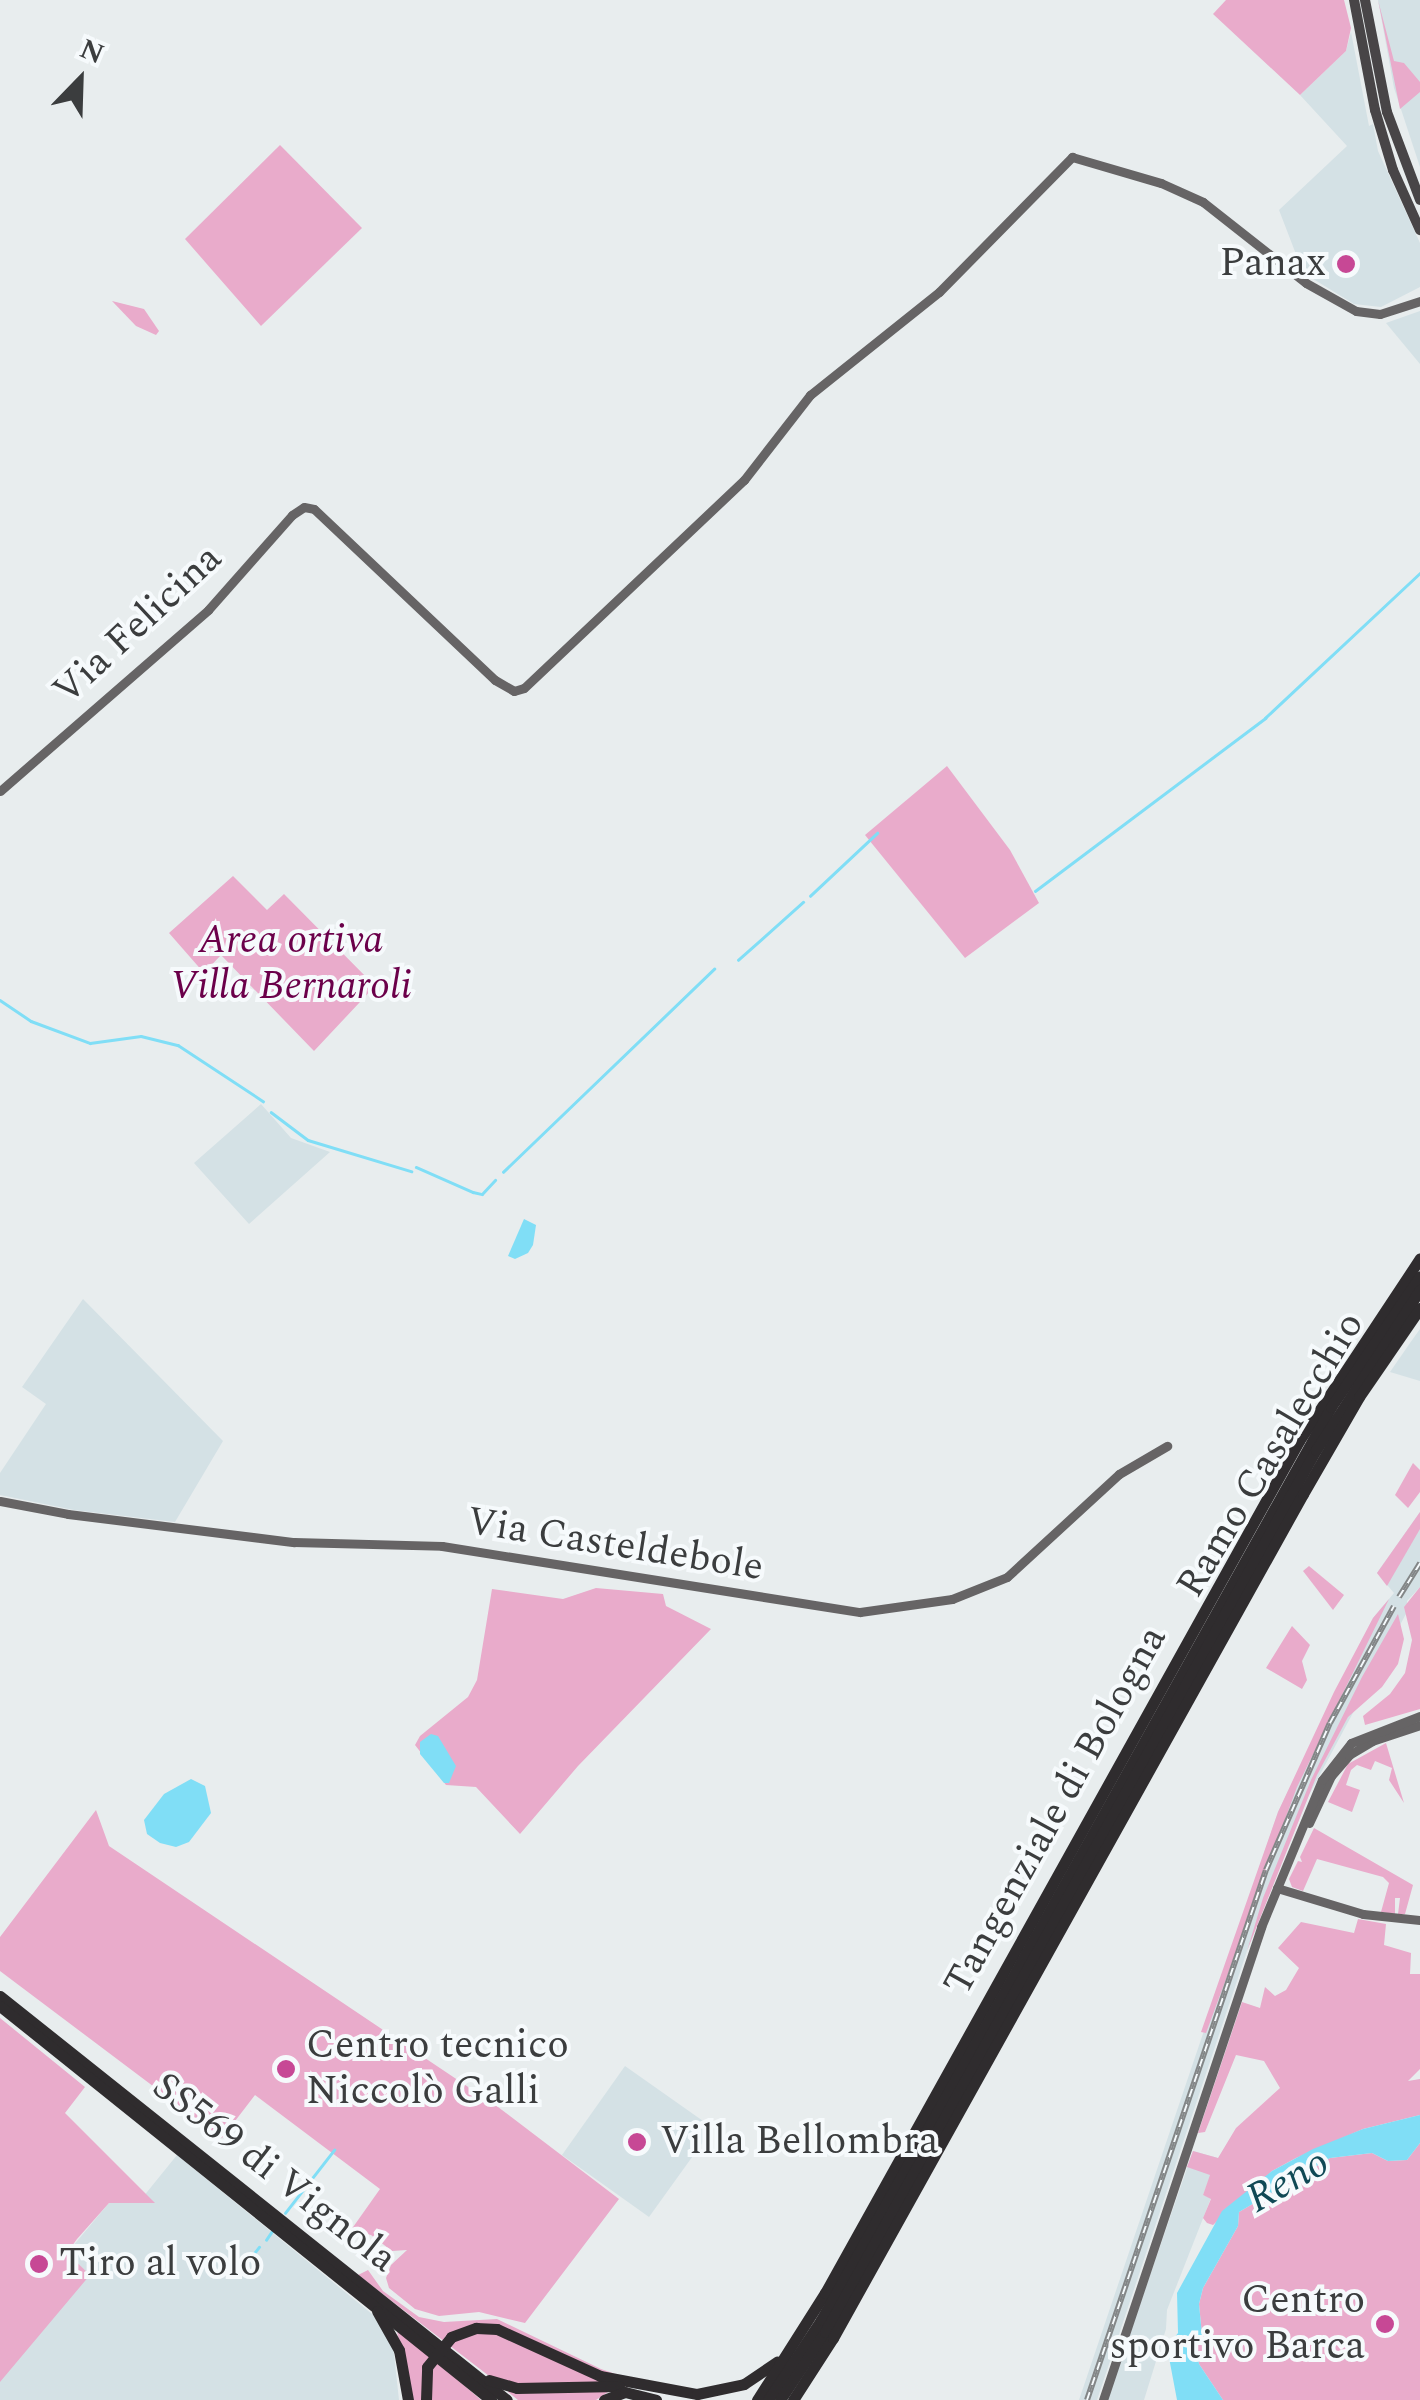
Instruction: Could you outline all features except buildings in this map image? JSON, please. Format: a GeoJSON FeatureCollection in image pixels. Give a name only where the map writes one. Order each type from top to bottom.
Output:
{"type":"FeatureCollection","features":[{"type":"Feature","properties":{"kind":"highway","name":"Tangenziale di Bologna"},"geometry":{"type":"LineString","coordinates":[[757,2400],[825,2293],[1299,1442],[1420,1258]]}},
{"type":"Feature","properties":{"kind":"highway","name":"Ramo Casalecchio"},"geometry":{"type":"LineString","coordinates":[[768,2400],[821,2320],[1331,1407],[1420,1276]]}},
{"type":"Feature","properties":{"kind":"highway","name":"Ramo Casalecchio"},"geometry":{"type":"LineString","coordinates":[[780,2400],[825,2332],[1316,1450],[1420,1290]]}},
{"type":"Feature","properties":{"kind":"highway","name":"Tangenziale di Bologna"},"geometry":{"type":"LineString","coordinates":[[796,2400],[1311,1480],[1420,1308]]}},
{"type":"Feature","properties":{"kind":"highway","name":"SS569 di Vignola"},"geometry":{"type":"LineString","coordinates":[[0,1996],[358,2287],[507,2400]]}},
{"type":"Feature","properties":{"kind":"highway","name":"SS569 di Vignola"},"geometry":{"type":"LineString","coordinates":[[0,2006],[335,2268]]}},
{"type":"Feature","properties":{"kind":"highway","name":"SS569 di Vignola"},"geometry":{"type":"LineString","coordinates":[[358,2287],[368,2300],[490,2400]]}},
{"type":"Feature","properties":{"kind":"highway"},"geometry":{"type":"LineString","coordinates":[[426,2400],[428,2367],[450,2337],[476,2328],[497,2329],[586,2371],[648,2387],[696,2394],[752,2381],[780,2358],[825,2293]]}},
{"type":"Feature","properties":{"kind":"highway"},"geometry":{"type":"LineString","coordinates":[[368,2300],[397,2344],[408,2400]]}},
{"type":"Feature","properties":{"kind":"highway"},"geometry":{"type":"LineString","coordinates":[[451,2355],[486,2379],[510,2388],[648,2387]]}},
{"type":"Feature","properties":{"kind":"highway"},"geometry":{"type":"LineString","coordinates":[[604,2400],[626,2392],[656,2400]]}},
{"type":"Feature","properties":{"kind":"main road"},"geometry":{"type":"LineString","coordinates":[[1354,0],[1374,110],[1393,170],[1420,230]]}},
{"type":"Feature","properties":{"kind":"main road"},"geometry":{"type":"LineString","coordinates":[[1365,0],[1388,112],[1420,200]]}},
{"type":"Feature","properties":{"kind":"street","name":"Via Felicina"},"geometry":{"type":"LineString","coordinates":[[0,791],[208,610],[292,514],[304,507],[314,508],[510,690],[520,690],[638,575],[744,480],[810,395],[939,292],[1072,157],[1161,184],[1203,202],[1306,283],[1356,312],[1380,314],[1404,306]]}},
{"type":"Feature","properties":{"kind":"street"},"geometry":{"type":"LineString","coordinates":[[1404,306],[1420,292]]}},
{"type":"Feature","properties":{"kind":"street"},"geometry":{"type":"LineString","coordinates":[[1404,306],[1420,301]]}},
{"type":"Feature","properties":{"kind":"street","name":"Via Casteldebole"},"geometry":{"type":"LineString","coordinates":[[0,1501],[68,1514],[294,1542],[442,1546],[535,1564],[664,1578],[772,1601],[860,1612],[952,1600],[1007,1577],[1119,1474],[1167,1446]]}},
{"type":"Feature","properties":{"kind":"street"},"geometry":{"type":"LineString","coordinates":[[1103,2400],[1278,1888],[1322,1780],[1337,1754],[1360,1737],[1420,1716]]}},
{"type":"Feature","properties":{"kind":"street"},"geometry":{"type":"LineString","coordinates":[[1287,1866],[1342,1762],[1365,1744],[1420,1725]]}},
{"type":"Feature","properties":{"kind":"street"},"geometry":{"type":"LineString","coordinates":[[1278,1888],[1362,1914],[1420,1920]]}},
{"type":"Feature","properties":{"kind":"shaded area"},"geometry":{"type":"Polygon","coordinates":[[[1378,0],[1420,0],[1420,167],[1394,88],[1378,0]]]}},
{"type":"Feature","properties":{"kind":"shaded area"},"geometry":{"type":"Polygon","coordinates":[[[1351,32],[1369,126],[1373,124],[1378,151],[1420,243],[1420,287],[1381,307],[1354,304],[1297,269],[1299,262],[1279,210],[1347,146],[1300,95],[1346,51],[1351,32]]]}},
{"type":"Feature","properties":{"kind":"shaded area"},"geometry":{"type":"Polygon","coordinates":[[[1420,311],[1420,364],[1386,323],[1420,311]]]}},
{"type":"Feature","properties":{"kind":"shaded area"},"geometry":{"type":"Polygon","coordinates":[[[261,1104],[291,1138],[330,1152],[249,1224],[194,1163],[261,1104]]]}},
{"type":"Feature","properties":{"kind":"shaded area"},"geometry":{"type":"Polygon","coordinates":[[[83,1299],[223,1441],[175,1522],[74,1510],[0,1495],[0,1473],[46,1404],[22,1387],[83,1299]]]}},
{"type":"Feature","properties":{"kind":"shaded area"},"geometry":{"type":"Polygon","coordinates":[[[1420,1329],[1420,1381],[1390,1372],[1410,1343],[1420,1329]]]}},
{"type":"Feature","properties":{"kind":"shaded area"},"geometry":{"type":"Polygon","coordinates":[[[1420,1512],[1420,1587],[1407,1601],[1407,1612],[1309,1795],[1256,1924],[1097,2400],[1079,2400],[1278,1812],[1373,1618],[1394,1593],[1377,1573],[1420,1512]]]}},
{"type":"Feature","properties":{"kind":"shaded area","name":"Villa Bellombra"},"geometry":{"type":"Polygon","coordinates":[[[625,2066],[713,2128],[649,2217],[562,2155],[625,2066]]]}},
{"type":"Feature","properties":{"kind":"shaded area"},"geometry":{"type":"Polygon","coordinates":[[[1193,2151],[1218,2158],[1203,2195],[1211,2198],[1167,2310],[1166,2329],[1144,2400],[1107,2400],[1193,2151]]]}},
{"type":"Feature","properties":{"kind":"shaded area"},"geometry":{"type":"Polygon","coordinates":[[[177,2155],[372,2314],[393,2345],[399,2400],[0,2400],[0,2380],[89,2275],[67,2253],[109,2203],[143,2197],[177,2155]]]}},
{"type":"Feature","properties":{"kind":"green space"},"geometry":{"type":"Polygon","coordinates":[[[1226,0],[1344,0],[1351,28],[1346,51],[1300,95],[1213,14],[1226,0]]]}},
{"type":"Feature","properties":{"kind":"green space"},"geometry":{"type":"Polygon","coordinates":[[[1378,0],[1394,61],[1404,63],[1420,82],[1420,92],[1400,109],[1378,0]]]}},
{"type":"Feature","properties":{"kind":"green space"},"geometry":{"type":"Polygon","coordinates":[[[280,145],[362,228],[261,326],[185,239],[280,145]]]}},
{"type":"Feature","properties":{"kind":"green space"},"geometry":{"type":"Polygon","coordinates":[[[112,301],[144,309],[159,331],[156,335],[136,326],[112,301]]]}},
{"type":"Feature","properties":{"kind":"green space"},"geometry":{"type":"Polygon","coordinates":[[[947,766],[1010,850],[1039,903],[965,958],[865,835],[947,766]]]}},
{"type":"Feature","properties":{"kind":"green space","name":"Area ortiva Villa Bernaroli"},"geometry":{"type":"Polygon","coordinates":[[[233,876],[267,910],[284,894],[375,986],[314,1051],[221,955],[204,973],[169,933],[233,876]]]}},
{"type":"Feature","properties":{"kind":"green space"},"geometry":{"type":"Polygon","coordinates":[[[1413,1463],[1420,1470],[1420,1492],[1408,1508],[1395,1495],[1413,1463]]]}},
{"type":"Feature","properties":{"kind":"green space"},"geometry":{"type":"Polygon","coordinates":[[[1420,1512],[1420,1529],[1387,1586],[1377,1573],[1420,1512]]]}},
{"type":"Feature","properties":{"kind":"green space"},"geometry":{"type":"Polygon","coordinates":[[[1309,1566],[1344,1595],[1333,1610],[1303,1571],[1309,1566]]]}},
{"type":"Feature","properties":{"kind":"green space"},"geometry":{"type":"Polygon","coordinates":[[[1420,1587],[1420,1709],[1365,1725],[1363,1716],[1390,1694],[1405,1673],[1412,1640],[1404,1607],[1420,1587]]]}},
{"type":"Feature","properties":{"kind":"green space"},"geometry":{"type":"Polygon","coordinates":[[[596,1588],[663,1594],[666,1606],[711,1629],[578,1766],[520,1834],[476,1787],[446,1785],[415,1745],[420,1736],[468,1697],[477,1680],[492,1589],[563,1599],[596,1588]]]}},
{"type":"Feature","properties":{"kind":"green space"},"geometry":{"type":"Polygon","coordinates":[[[1389,1599],[1297,1787],[1206,2033],[1201,2032],[1278,1812],[1334,1692],[1373,1618],[1389,1599]]]}},
{"type":"Feature","properties":{"kind":"green space"},"geometry":{"type":"Polygon","coordinates":[[[1398,1614],[1404,1639],[1398,1664],[1382,1687],[1348,1717],[1317,1775],[1247,1951],[1263,1898],[1311,1780],[1398,1614]]]}},
{"type":"Feature","properties":{"kind":"green space"},"geometry":{"type":"Polygon","coordinates":[[[1292,1626],[1310,1645],[1302,1661],[1307,1680],[1302,1689],[1266,1668],[1292,1626]]]}},
{"type":"Feature","properties":{"kind":"green space"},"geometry":{"type":"Polygon","coordinates":[[[1386,1743],[1404,1803],[1389,1780],[1392,1768],[1375,1761],[1371,1770],[1357,1765],[1351,1770],[1346,1785],[1360,1790],[1352,1812],[1328,1802],[1348,1764],[1386,1743]]]}},
{"type":"Feature","properties":{"kind":"green space","name":"Centro tecnico Niccolò Galli"},"geometry":{"type":"Polygon","coordinates":[[[96,1810],[109,1846],[498,2107],[619,2199],[525,2323],[479,2312],[439,2316],[415,2309],[389,2288],[386,2278],[391,2265],[407,2250],[392,2251],[371,2235],[351,2230],[380,2189],[255,2095],[222,2138],[0,1971],[0,1937],[96,1810]]]}},
{"type":"Feature","properties":{"kind":"green space"},"geometry":{"type":"Polygon","coordinates":[[[1314,1828],[1413,1885],[1405,1914],[1398,1914],[1400,1898],[1395,1898],[1395,1914],[1381,1912],[1389,1883],[1383,1877],[1317,1859],[1303,1891],[1292,1887],[1289,1879],[1298,1861],[1302,1862],[1300,1857],[1314,1828]]]}},
{"type":"Feature","properties":{"kind":"green space"},"geometry":{"type":"Polygon","coordinates":[[[1358,1919],[1386,1924],[1384,1945],[1411,1953],[1410,1974],[1420,1974],[1420,2069],[1408,2081],[1420,2079],[1420,2115],[1363,2129],[1296,2158],[1272,2171],[1213,2225],[1207,2223],[1203,2218],[1211,2199],[1203,2195],[1210,2175],[1187,2167],[1193,2151],[1218,2158],[1236,2128],[1280,2088],[1264,2061],[1236,2055],[1205,2132],[1198,2133],[1242,2002],[1260,2008],[1265,1987],[1275,1996],[1286,1990],[1299,1968],[1278,1948],[1301,1922],[1354,1933],[1358,1919]]]}},
{"type":"Feature","properties":{"kind":"green space"},"geometry":{"type":"Polygon","coordinates":[[[0,2018],[85,2087],[65,2113],[155,2203],[109,2203],[77,2239],[67,2253],[90,2275],[0,2382],[0,2018]]]}},
{"type":"Feature","properties":{"kind":"green space"},"geometry":{"type":"Polygon","coordinates":[[[1420,2143],[1420,2400],[1223,2400],[1199,2364],[1195,2343],[1202,2335],[1199,2304],[1203,2288],[1238,2226],[1239,2212],[1330,2158],[1372,2153],[1388,2161],[1407,2160],[1420,2143]]]}},
{"type":"Feature","properties":{"kind":"green space"},"geometry":{"type":"Polygon","coordinates":[[[368,2270],[383,2291],[419,2317],[444,2322],[497,2319],[601,2369],[642,2383],[604,2374],[513,2332],[477,2331],[499,2333],[605,2382],[517,2385],[493,2379],[358,2275],[368,2270]]]}},
{"type":"Feature","properties":{"kind":"green space"},"geometry":{"type":"Polygon","coordinates":[[[397,2331],[481,2400],[429,2400],[422,2371],[423,2400],[410,2400],[397,2331]]]}},
{"type":"Feature","properties":{"kind":"green space"},"geometry":{"type":"Polygon","coordinates":[[[508,2391],[608,2392],[596,2400],[518,2400],[508,2391]]]}},
{"type":"Feature","properties":{"kind":"water"},"geometry":{"type":"Polygon","coordinates":[[[524,1219],[536,1225],[533,1245],[528,1253],[515,1259],[508,1256],[524,1219]]]}},
{"type":"Feature","properties":{"kind":"water"},"geometry":{"type":"Polygon","coordinates":[[[431,1734],[438,1736],[456,1766],[449,1783],[444,1783],[420,1754],[420,1742],[431,1734]]]}},
{"type":"Feature","properties":{"kind":"water"},"geometry":{"type":"Polygon","coordinates":[[[191,1779],[205,1786],[211,1813],[189,1842],[176,1847],[160,1843],[147,1834],[144,1820],[164,1794],[191,1779]]]}},
{"type":"Feature","properties":{"kind":"water","name":"Reno"},"geometry":{"type":"Polygon","coordinates":[[[1420,2115],[1420,2143],[1407,2160],[1388,2161],[1372,2153],[1330,2158],[1239,2212],[1238,2226],[1203,2288],[1199,2304],[1202,2335],[1195,2343],[1199,2364],[1223,2400],[1177,2400],[1167,2347],[1178,2333],[1177,2293],[1222,2211],[1272,2171],[1313,2149],[1363,2129],[1420,2115]]]}},
{"type":"Feature","properties":{"kind":"waterway"},"geometry":{"type":"LineString","coordinates":[[1035,891],[1265,718],[1420,573]]}},
{"type":"Feature","properties":{"kind":"waterway"},"geometry":{"type":"LineString","coordinates":[[810,896],[877,833]]}},
{"type":"Feature","properties":{"kind":"waterway"},"geometry":{"type":"LineString","coordinates":[[738,960],[803,902]]}},
{"type":"Feature","properties":{"kind":"waterway"},"geometry":{"type":"LineString","coordinates":[[503,1172],[714,969]]}},
{"type":"Feature","properties":{"kind":"waterway"},"geometry":{"type":"LineString","coordinates":[[0,1000],[31,1021],[90,1043],[141,1036],[178,1045],[263,1101]]}},
{"type":"Feature","properties":{"kind":"waterway"},"geometry":{"type":"LineString","coordinates":[[271,1112],[308,1140],[411,1171]]}},
{"type":"Feature","properties":{"kind":"waterway"},"geometry":{"type":"LineString","coordinates":[[416,1167],[482,1194],[495,1180]]}},
{"type":"Feature","properties":{"kind":"waterway"},"geometry":{"type":"LineString","coordinates":[[285,2213],[334,2150]]}},
{"type":"Feature","properties":{"kind":"waterway"},"geometry":{"type":"LineString","coordinates":[[266,2240],[272,2231]]}},
{"type":"Feature","properties":{"kind":"waterway"},"geometry":{"type":"LineString","coordinates":[[241,2270],[259,2247]]}},
{"type":"Feature","properties":{"kind":"waterway"},"geometry":{"type":"LineString","coordinates":[[225,2268],[237,2276]]}},
{"type":"Feature","properties":{"kind":"railway"},"geometry":{"type":"LineString","coordinates":[[1399,1597],[1420,1563]]}},
{"type":"Feature","properties":{"kind":"railway"},"geometry":{"type":"LineString","coordinates":[[1087,2400],[1266,1870],[1330,1723],[1394,1606]]}},
{"type":"Feature","properties":{"kind":"place","name":"Panax"},"geometry":{"type":"Point","coordinates":[1346,264]}},
{"type":"Feature","properties":{"kind":"place","name":"Centro tecnico Niccolò Galli"},"geometry":{"type":"Point","coordinates":[286,2069]}},
{"type":"Feature","properties":{"kind":"place","name":"Villa Bellombra"},"geometry":{"type":"Point","coordinates":[637,2142]}},
{"type":"Feature","properties":{"kind":"place","name":"Tiro al volo"},"geometry":{"type":"Point","coordinates":[39,2264]}},
{"type":"Feature","properties":{"kind":"place","name":"Centro sportivo Barca"},"geometry":{"type":"Point","coordinates":[1385,2324]}}]}
